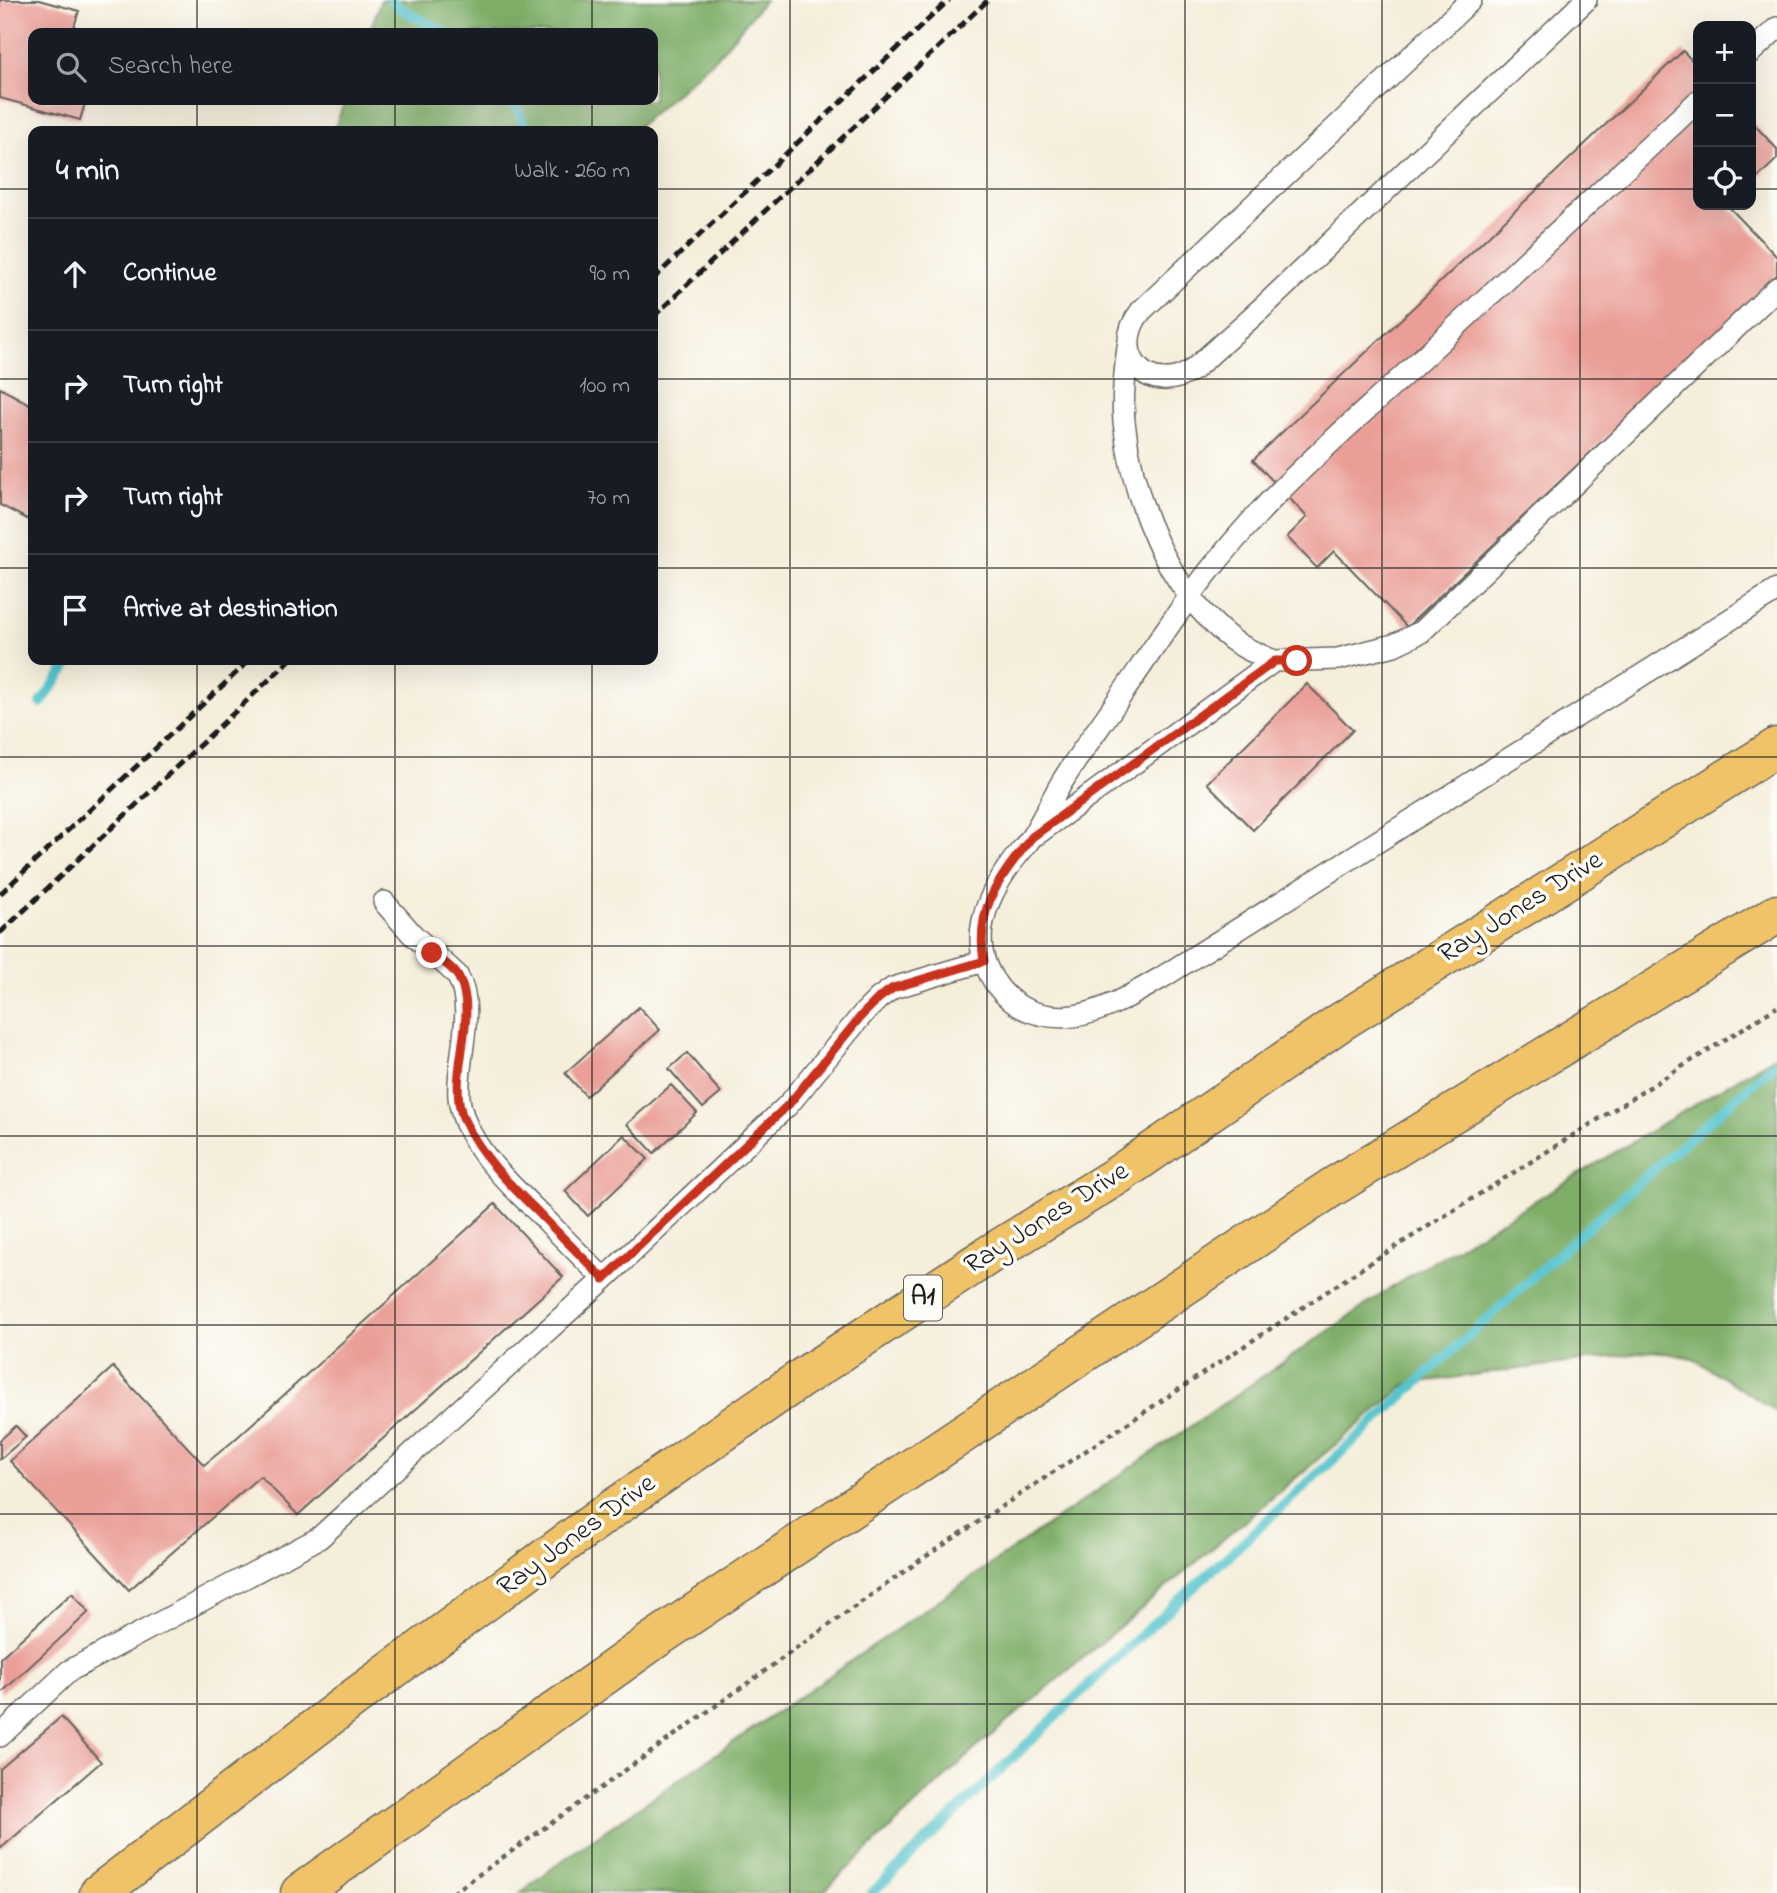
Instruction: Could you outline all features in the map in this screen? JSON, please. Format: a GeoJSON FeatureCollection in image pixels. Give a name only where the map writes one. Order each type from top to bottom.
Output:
{"type":"FeatureCollection","features":[{"type":"Feature","properties":{"kind":"highway","name":"Ray Jones Drive"},"geometry":{"type":"LineString","coordinates":[[99,1893],[376,1681],[601,1517],[803,1377],[987,1256],[1118,1175],[1339,1023],[1777,747]]}},
{"type":"Feature","properties":{"kind":"highway"},"geometry":{"type":"LineString","coordinates":[[300,1893],[654,1640],[1331,1188],[1777,914]]}},
{"type":"Feature","properties":{"kind":"lane"},"geometry":{"type":"LineString","coordinates":[[1471,0],[1133,321],[1128,337],[1124,388],[1124,420],[1131,464],[1146,518],[1164,555],[1191,597],[1211,620],[1233,640],[1254,653],[1275,661],[1338,659],[1394,645],[1421,632],[1777,288]]}},
{"type":"Feature","properties":{"kind":"lane"},"geometry":{"type":"LineString","coordinates":[[1128,337],[1131,357],[1147,375],[1172,380],[1184,377],[1264,306],[1587,0]]}},
{"type":"Feature","properties":{"kind":"lane"},"geometry":{"type":"LineString","coordinates":[[1756,48],[1777,29]]}},
{"type":"Feature","properties":{"kind":"lane"},"geometry":{"type":"LineString","coordinates":[[1693,106],[1276,495],[1209,572],[1060,786],[1032,837],[1011,864],[986,908],[981,942],[984,961],[998,988],[1024,1009],[1060,1017],[1077,1017],[1098,1012],[1161,978],[1777,590]]}},
{"type":"Feature","properties":{"kind":"lane"},"geometry":{"type":"LineString","coordinates":[[1032,837],[1275,661]]}},
{"type":"Feature","properties":{"kind":"lane"},"geometry":{"type":"LineString","coordinates":[[384,902],[412,934],[461,980],[466,1005],[459,1097],[463,1116],[473,1136],[500,1174],[604,1279]]}},
{"type":"Feature","properties":{"kind":"lane"},"geometry":{"type":"LineString","coordinates":[[0,1736],[69,1671],[318,1538],[604,1279],[789,1104],[879,998],[893,988],[984,961]]}},
{"type":"Feature","properties":{"kind":"path"},"geometry":{"type":"LineString","coordinates":[[453,1893],[919,1561],[1373,1261],[1777,1007]]}},
{"type":"Feature","properties":{"kind":"green space"},"geometry":{"type":"Polygon","coordinates":[[[381,0],[765,0],[716,58],[639,126],[336,126],[343,105],[658,105],[658,28],[371,28],[381,0]]]}},
{"type":"Feature","properties":{"kind":"green space"},"geometry":{"type":"Polygon","coordinates":[[[1777,1055],[1777,1412],[1693,1358],[1654,1351],[1407,1384],[974,1750],[822,1893],[520,1893],[567,1857],[1398,1283],[1777,1055]]]}},
{"type":"Feature","properties":{"kind":"building"},"geometry":{"type":"Polygon","coordinates":[[[0,0],[39,0],[79,11],[74,28],[28,28],[28,105],[84,105],[80,120],[0,98],[0,0]]]}},
{"type":"Feature","properties":{"kind":"building"},"geometry":{"type":"Polygon","coordinates":[[[1683,51],[1693,62],[1693,210],[1732,210],[1777,257],[1777,275],[1407,627],[1334,551],[1317,568],[1287,537],[1307,517],[1253,460],[1683,51]]]}},
{"type":"Feature","properties":{"kind":"building"},"geometry":{"type":"Polygon","coordinates":[[[1756,126],[1777,149],[1777,159],[1756,179],[1756,126]]]}},
{"type":"Feature","properties":{"kind":"building"},"geometry":{"type":"Polygon","coordinates":[[[0,388],[28,403],[28,519],[0,505],[0,388]]]}},
{"type":"Feature","properties":{"kind":"building"},"geometry":{"type":"Polygon","coordinates":[[[1307,684],[1353,730],[1253,830],[1207,783],[1307,684]]]}},
{"type":"Feature","properties":{"kind":"building"},"geometry":{"type":"Polygon","coordinates":[[[639,1007],[660,1030],[586,1096],[565,1073],[639,1007]]]}},
{"type":"Feature","properties":{"kind":"building"},"geometry":{"type":"Polygon","coordinates":[[[687,1053],[721,1093],[703,1108],[669,1069],[687,1053]]]}},
{"type":"Feature","properties":{"kind":"building"},"geometry":{"type":"Polygon","coordinates":[[[671,1085],[697,1113],[654,1153],[627,1124],[671,1085]]]}},
{"type":"Feature","properties":{"kind":"building"},"geometry":{"type":"Polygon","coordinates":[[[624,1135],[648,1159],[588,1216],[565,1191],[624,1135]]]}},
{"type":"Feature","properties":{"kind":"building"},"geometry":{"type":"Polygon","coordinates":[[[495,1204],[563,1277],[298,1515],[260,1476],[129,1590],[10,1461],[113,1367],[204,1465],[495,1204]]]}},
{"type":"Feature","properties":{"kind":"building"},"geometry":{"type":"Polygon","coordinates":[[[16,1426],[26,1437],[0,1459],[0,1440],[16,1426]]]}},
{"type":"Feature","properties":{"kind":"building"},"geometry":{"type":"Polygon","coordinates":[[[72,1593],[89,1612],[0,1694],[0,1658],[72,1593]]]}},
{"type":"Feature","properties":{"kind":"building"},"geometry":{"type":"Polygon","coordinates":[[[61,1717],[101,1762],[0,1849],[0,1769],[61,1717]]]}},
{"type":"Feature","properties":{"kind":"waterway"},"geometry":{"type":"LineString","coordinates":[[392,0],[401,9],[437,28]]}},
{"type":"Feature","properties":{"kind":"waterway"},"geometry":{"type":"LineString","coordinates":[[515,105],[525,126]]}},
{"type":"Feature","properties":{"kind":"waterway"},"geometry":{"type":"LineString","coordinates":[[41,703],[68,665]]}},
{"type":"Feature","properties":{"kind":"waterway"},"geometry":{"type":"LineString","coordinates":[[872,1893],[1125,1650],[1581,1233],[1777,1062]]}},
{"type":"Feature","properties":{"kind":"railway"},"geometry":{"type":"LineString","coordinates":[[658,274],[949,0]]}},
{"type":"Feature","properties":{"kind":"railway"},"geometry":{"type":"LineString","coordinates":[[658,312],[988,0]]}},
{"type":"Feature","properties":{"kind":"railway"},"geometry":{"type":"LineString","coordinates":[[0,894],[245,665]]}},
{"type":"Feature","properties":{"kind":"railway"},"geometry":{"type":"LineString","coordinates":[[0,933],[285,665]]}},
{"type":"Feature","properties":{"kind":"route"},"geometry":{"type":"LineString","coordinates":[[432,953],[461,980],[466,1005],[459,1097],[463,1116],[473,1136],[500,1174],[604,1279],[789,1104],[879,998],[893,988],[984,961],[981,942],[986,908],[1011,864],[1032,837],[1275,661],[1297,661]]}}]}
